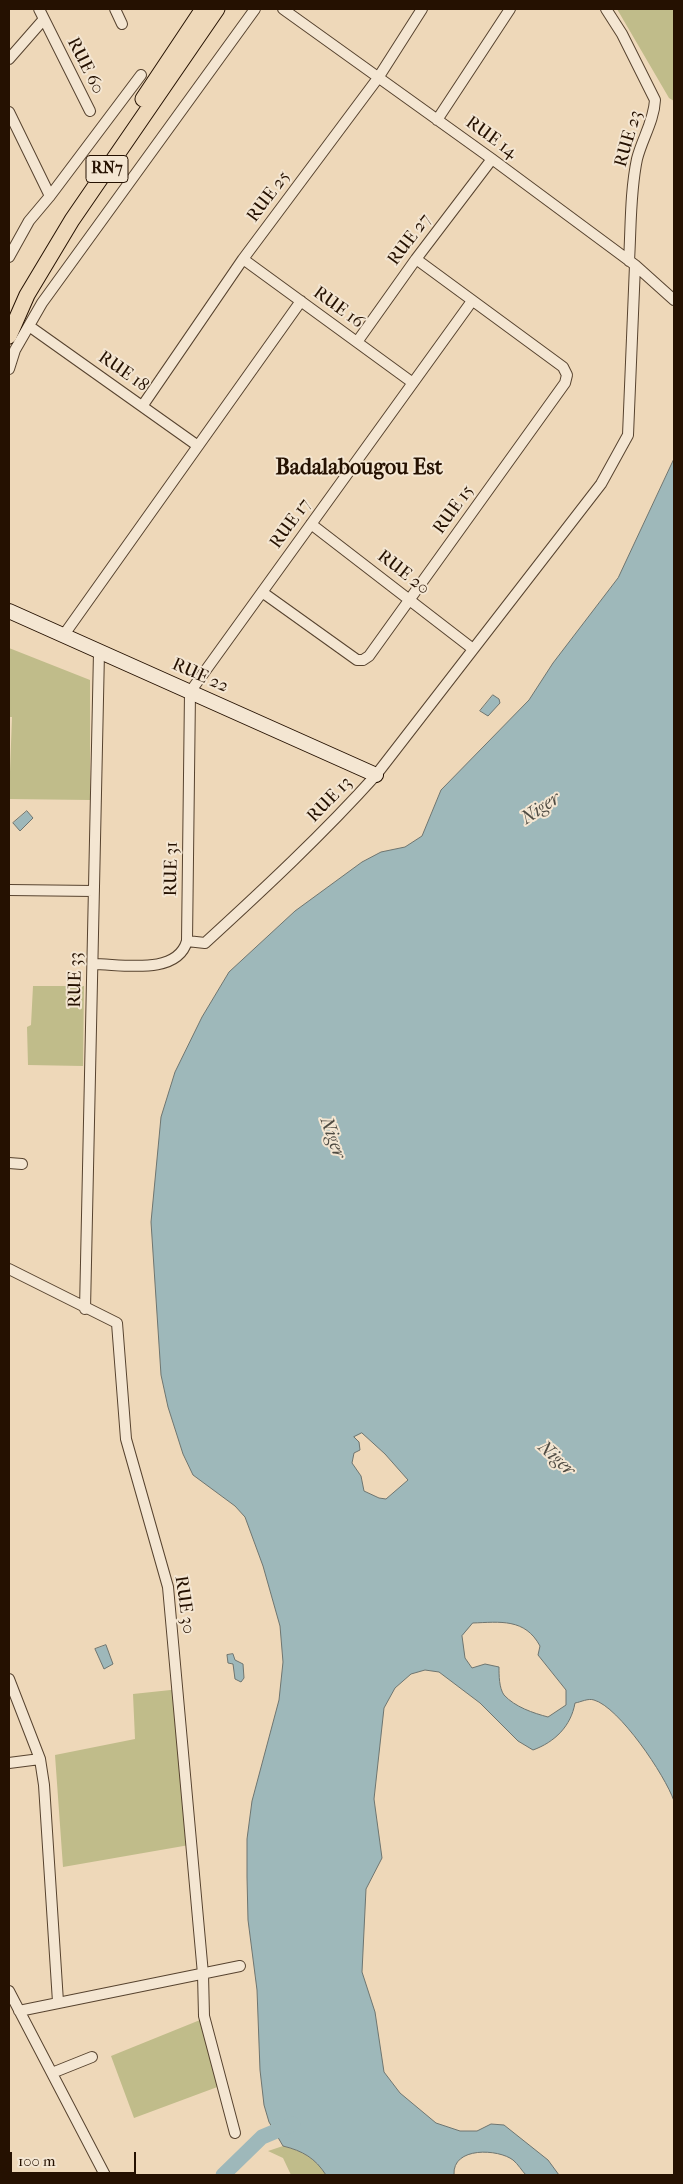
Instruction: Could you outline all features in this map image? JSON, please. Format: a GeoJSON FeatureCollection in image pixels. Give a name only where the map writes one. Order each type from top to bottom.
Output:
{"type":"FeatureCollection","features":[{"type":"Feature","properties":{"kind":"main road","name":"RN7"},"geometry":{"type":"LineString","coordinates":[[9,316],[22,287],[66,214],[203,9]]}},
{"type":"Feature","properties":{"kind":"main road","name":"RN7"},"geometry":{"type":"LineString","coordinates":[[9,336],[27,295],[72,220],[217,9]]}},
{"type":"Feature","properties":{"kind":"street","name":"RUE 60"},"geometry":{"type":"LineString","coordinates":[[39,9],[90,111]]}},
{"type":"Feature","properties":{"kind":"street"},"geometry":{"type":"LineString","coordinates":[[115,9],[122,24]]}},
{"type":"Feature","properties":{"kind":"street"},"geometry":{"type":"LineString","coordinates":[[9,369],[15,350],[42,303],[255,9]]}},
{"type":"Feature","properties":{"kind":"street","name":"RUE 14"},"geometry":{"type":"LineString","coordinates":[[283,9],[492,159],[632,263],[674,300]]}},
{"type":"Feature","properties":{"kind":"street","name":"RUE 25"},"geometry":{"type":"LineString","coordinates":[[143,405],[243,260],[378,78],[422,9]]}},
{"type":"Feature","properties":{"kind":"street"},"geometry":{"type":"LineString","coordinates":[[437,120],[510,9]]}},
{"type":"Feature","properties":{"kind":"street","name":"RUE 23"},"geometry":{"type":"LineString","coordinates":[[473,649],[601,484],[628,435],[633,185],[637,160],[654,111],[655,100],[622,34],[606,9]]}},
{"type":"Feature","properties":{"kind":"street"},"geometry":{"type":"LineString","coordinates":[[9,58],[44,19]]}},
{"type":"Feature","properties":{"kind":"street"},"geometry":{"type":"LineString","coordinates":[[10,251],[29,221],[141,75]]}},
{"type":"Feature","properties":{"kind":"street"},"geometry":{"type":"LineString","coordinates":[[9,112],[50,196]]}},
{"type":"Feature","properties":{"kind":"street","name":"RUE 27"},"geometry":{"type":"LineString","coordinates":[[357,342],[416,259],[492,159]]}},
{"type":"Feature","properties":{"kind":"street"},"geometry":{"type":"LineString","coordinates":[[416,259],[472,301]]}},
{"type":"Feature","properties":{"kind":"street","name":"RUE 16"},"geometry":{"type":"LineString","coordinates":[[243,260],[413,383]]}},
{"type":"Feature","properties":{"kind":"street","name":"RUE 17"},"geometry":{"type":"LineString","coordinates":[[190,692],[472,301]]}},
{"type":"Feature","properties":{"kind":"street","name":"RUE 15"},"geometry":{"type":"LineString","coordinates":[[262,592],[357,660],[363,660],[369,656],[411,599],[565,383],[566,375],[563,367],[472,301]]}},
{"type":"Feature","properties":{"kind":"street"},"geometry":{"type":"LineString","coordinates":[[62,636],[301,302]]}},
{"type":"Feature","properties":{"kind":"street","name":"RUE 18"},"geometry":{"type":"LineString","coordinates":[[29,326],[143,405],[198,446]]}},
{"type":"Feature","properties":{"kind":"street","name":"RUE 20"},"geometry":{"type":"LineString","coordinates":[[312,524],[473,649]]}},
{"type":"Feature","properties":{"kind":"street","name":"RUE 22"},"geometry":{"type":"LineString","coordinates":[[9,611],[376,775]]}},
{"type":"Feature","properties":{"kind":"street","name":"RUE 13"},"geometry":{"type":"LineString","coordinates":[[187,940],[205,943],[267,887],[350,806],[473,649]]}},
{"type":"Feature","properties":{"kind":"street","name":"RUE 33"},"geometry":{"type":"LineString","coordinates":[[85,1309],[99,652]]}},
{"type":"Feature","properties":{"kind":"street","name":"RUE 31"},"geometry":{"type":"LineString","coordinates":[[187,940],[190,692]]}},
{"type":"Feature","properties":{"kind":"street"},"geometry":{"type":"LineString","coordinates":[[9,890],[94,891]]}},
{"type":"Feature","properties":{"kind":"street"},"geometry":{"type":"LineString","coordinates":[[93,964],[157,965],[172,961],[184,949],[187,940]]}},
{"type":"Feature","properties":{"kind":"street"},"geometry":{"type":"LineString","coordinates":[[9,1164],[22,1164]]}},
{"type":"Feature","properties":{"kind":"street","name":"RUE 30"},"geometry":{"type":"LineString","coordinates":[[9,1269],[85,1309],[117,1323],[126,1439],[168,1587],[203,1974],[204,2016],[235,2133]]}},
{"type":"Feature","properties":{"kind":"street"},"geometry":{"type":"LineString","coordinates":[[9,1679],[40,1759],[44,1785],[58,2002]]}},
{"type":"Feature","properties":{"kind":"street"},"geometry":{"type":"LineString","coordinates":[[9,1763],[40,1759]]}},
{"type":"Feature","properties":{"kind":"street"},"geometry":{"type":"LineString","coordinates":[[19,2011],[240,1966]]}},
{"type":"Feature","properties":{"kind":"street"},"geometry":{"type":"LineString","coordinates":[[9,1991],[105,2175]]}},
{"type":"Feature","properties":{"kind":"street"},"geometry":{"type":"LineString","coordinates":[[52,2073],[92,2057]]}},
{"type":"Feature","properties":{"kind":"shaded area"},"geometry":{"type":"Polygon","coordinates":[[[617,9],[674,9],[674,101],[669,98],[617,9]]]}},
{"type":"Feature","properties":{"kind":"shaded area"},"geometry":{"type":"Polygon","coordinates":[[[9,648],[90,680],[90,800],[9,799],[12,717],[9,717],[9,648]]]}},
{"type":"Feature","properties":{"kind":"shaded area"},"geometry":{"type":"Polygon","coordinates":[[[33,986],[84,986],[83,1066],[28,1065],[27,1027],[31,1025],[33,986]]]}},
{"type":"Feature","properties":{"kind":"shaded area"},"geometry":{"type":"Polygon","coordinates":[[[180,1689],[195,1844],[63,1867],[55,1755],[135,1739],[133,1694],[180,1689]]]}},
{"type":"Feature","properties":{"kind":"shaded area"},"geometry":{"type":"Polygon","coordinates":[[[200,2020],[220,2086],[134,2118],[111,2056],[200,2020]]]}},
{"type":"Feature","properties":{"kind":"shaded area"},"geometry":{"type":"Polygon","coordinates":[[[283,2146],[308,2156],[326,2175],[291,2175],[283,2158],[268,2151],[283,2146]]]}},
{"type":"Feature","properties":{"kind":"water","name":"Niger"},"geometry":{"type":"Polygon","coordinates":[[[674,459],[674,1801],[661,1775],[640,1743],[616,1715],[604,1705],[594,1700],[575,1703],[570,1719],[561,1732],[548,1743],[533,1750],[518,1741],[480,1703],[439,1672],[425,1670],[411,1674],[395,1688],[384,1708],[374,1799],[382,1858],[366,1889],[362,1972],[375,2012],[384,2072],[400,2093],[436,2123],[460,2131],[477,2131],[491,2124],[504,2125],[548,2160],[559,2175],[526,2175],[517,2163],[506,2156],[478,2152],[460,2159],[455,2166],[454,2175],[326,2175],[308,2156],[283,2146],[269,2122],[264,2105],[260,2070],[257,1990],[248,1920],[247,1839],[252,1801],[279,1700],[283,1662],[280,1626],[263,1566],[245,1517],[235,1506],[193,1475],[183,1454],[168,1407],[161,1375],[151,1222],[161,1117],[175,1072],[202,1017],[229,972],[295,911],[362,862],[381,852],[405,847],[422,836],[441,790],[529,700],[553,663],[618,578],[674,459]],[[362,1433],[354,1437],[359,1442],[360,1450],[354,1453],[352,1463],[361,1476],[364,1491],[386,1499],[408,1480],[385,1454],[362,1433]],[[502,1622],[473,1623],[462,1636],[465,1658],[472,1668],[485,1664],[499,1667],[500,1685],[504,1695],[513,1703],[530,1711],[548,1717],[566,1705],[566,1690],[538,1655],[540,1646],[527,1630],[502,1622]]]}},
{"type":"Feature","properties":{"kind":"water"},"geometry":{"type":"Polygon","coordinates":[[[493,695],[499,699],[500,703],[488,716],[480,711],[493,695]]]}},
{"type":"Feature","properties":{"kind":"water"},"geometry":{"type":"Polygon","coordinates":[[[27,811],[33,818],[20,831],[13,823],[27,811]]]}},
{"type":"Feature","properties":{"kind":"water"},"geometry":{"type":"Polygon","coordinates":[[[106,1645],[113,1664],[104,1669],[95,1649],[106,1645]]]}},
{"type":"Feature","properties":{"kind":"water"},"geometry":{"type":"Polygon","coordinates":[[[233,1654],[235,1660],[243,1664],[244,1678],[241,1682],[235,1679],[233,1664],[228,1663],[227,1655],[233,1654]]]}},
{"type":"Feature","properties":{"kind":"waterway"},"geometry":{"type":"LineString","coordinates":[[223,2175],[262,2137],[293,2124]]}},
{"type":"Feature","properties":{"kind":"district","name":"Badalabougou Est"},"geometry":{"type":"Point","coordinates":[359,469]}}]}
